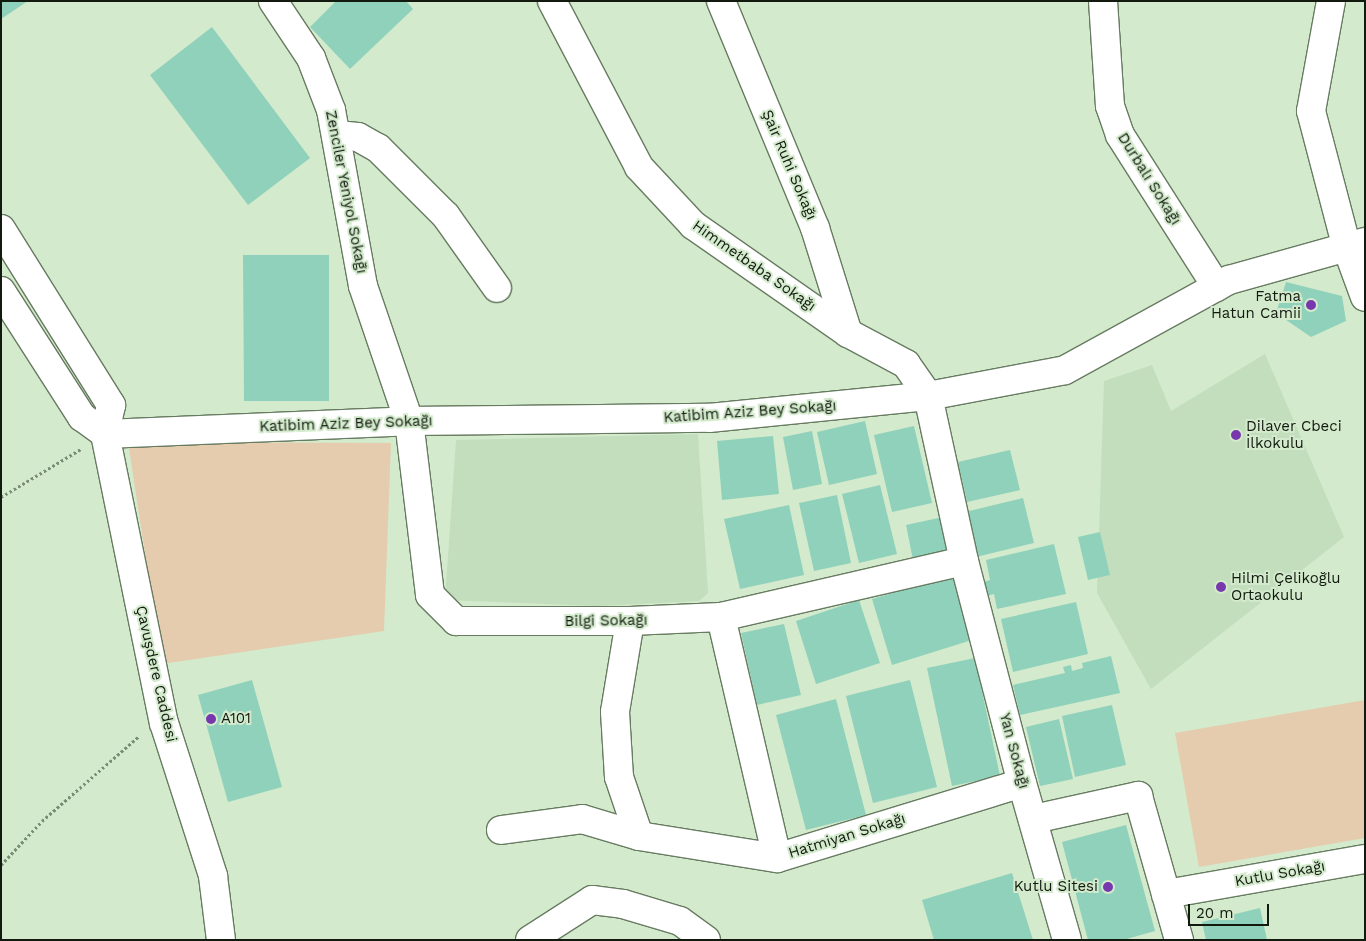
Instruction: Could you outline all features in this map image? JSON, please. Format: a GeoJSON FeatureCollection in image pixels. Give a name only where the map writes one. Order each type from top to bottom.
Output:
{"type":"FeatureCollection","features":[{"type":"Feature","properties":{"kind":"street","name":"Zenciler Yeniyol Sokağı"},"geometry":{"type":"LineString","coordinates":[[273,1],[311,58],[322,82],[337,135],[350,228],[363,286],[409,421]]}},
{"type":"Feature","properties":{"kind":"street","name":"Himmetbaba Sokağı"},"geometry":{"type":"LineString","coordinates":[[552,1],[639,167],[693,225],[848,333],[906,364],[928,396]]}},
{"type":"Feature","properties":{"kind":"street","name":"Şair Ruhi Sokağı"},"geometry":{"type":"LineString","coordinates":[[720,1],[815,228],[848,333]]}},
{"type":"Feature","properties":{"kind":"street","name":"Durbalı Sokağı"},"geometry":{"type":"LineString","coordinates":[[1103,1],[1110,106],[1120,135],[1217,287]]}},
{"type":"Feature","properties":{"kind":"street"},"geometry":{"type":"LineString","coordinates":[[1331,1],[1312,111],[1356,245],[1365,297]]}},
{"type":"Feature","properties":{"kind":"street"},"geometry":{"type":"LineString","coordinates":[[337,135],[358,137],[378,148],[446,216],[497,288]]}},
{"type":"Feature","properties":{"kind":"street","name":"Çavuşdere Caddesi"},"geometry":{"type":"LineString","coordinates":[[1,230],[111,405],[105,434],[164,723],[213,876],[221,940]]}},
{"type":"Feature","properties":{"kind":"street","name":"Katibim Aziz Bey Sokağı"},"geometry":{"type":"LineString","coordinates":[[105,434],[409,421],[709,418],[928,396],[1065,370],[1229,280],[1356,245]]}},
{"type":"Feature","properties":{"kind":"street"},"geometry":{"type":"LineString","coordinates":[[1,291],[82,417],[105,434]]}},
{"type":"Feature","properties":{"kind":"street","name":"Yan Sokağı"},"geometry":{"type":"LineString","coordinates":[[928,396],[964,561],[1022,783],[1034,819],[1067,940]]}},
{"type":"Feature","properties":{"kind":"street","name":"Bilgi Sokağı"},"geometry":{"type":"LineString","coordinates":[[409,421],[430,595],[456,621],[630,622],[721,616]]}},
{"type":"Feature","properties":{"kind":"street"},"geometry":{"type":"LineString","coordinates":[[777,858],[721,616],[964,561]]}},
{"type":"Feature","properties":{"kind":"street"},"geometry":{"type":"LineString","coordinates":[[630,622],[615,712],[619,777],[639,836]]}},
{"type":"Feature","properties":{"kind":"street","name":"Hatmiyan Sokağı"},"geometry":{"type":"LineString","coordinates":[[501,830],[582,819],[639,836],[777,858],[1022,783]]}},
{"type":"Feature","properties":{"kind":"street"},"geometry":{"type":"LineString","coordinates":[[1034,819],[1138,796],[1179,940]]}},
{"type":"Feature","properties":{"kind":"street","name":"Kutlu Sokağı"},"geometry":{"type":"LineString","coordinates":[[1166,894],[1365,859]]}},
{"type":"Feature","properties":{"kind":"street"},"geometry":{"type":"LineString","coordinates":[[530,940],[592,900],[623,904],[680,921],[706,940]]}},
{"type":"Feature","properties":{"kind":"street"},"geometry":{"type":"LineString","coordinates":[[218,909],[234,940]]}},
{"type":"Feature","properties":{"kind":"path"},"geometry":{"type":"LineString","coordinates":[[1,497],[105,434]]}},
{"type":"Feature","properties":{"kind":"path"},"geometry":{"type":"LineString","coordinates":[[1,865],[42,821],[137,737],[164,723]]}},
{"type":"Feature","properties":{"kind":"shaded area"},"geometry":{"type":"Polygon","coordinates":[[[1265,354],[1344,537],[1151,689],[1097,593],[1104,381],[1152,365],[1171,411],[1265,354]]]}},
{"type":"Feature","properties":{"kind":"shaded area"},"geometry":{"type":"Polygon","coordinates":[[[698,434],[708,593],[699,601],[597,606],[445,600],[456,440],[698,434]]]}},
{"type":"Feature","properties":{"kind":"shaded area"},"geometry":{"type":"Polygon","coordinates":[[[128,442],[391,443],[384,631],[162,664],[128,442]]]}},
{"type":"Feature","properties":{"kind":"shaded area"},"geometry":{"type":"Polygon","coordinates":[[[1365,700],[1365,838],[1199,867],[1175,733],[1365,700]]]}},
{"type":"Feature","properties":{"kind":"building"},"geometry":{"type":"Polygon","coordinates":[[[1,1],[28,1],[1,19],[1,1]]]}},
{"type":"Feature","properties":{"kind":"building"},"geometry":{"type":"Polygon","coordinates":[[[336,1],[406,1],[413,9],[350,69],[310,27],[336,1]]]}},
{"type":"Feature","properties":{"kind":"building"},"geometry":{"type":"Polygon","coordinates":[[[212,27],[310,158],[248,205],[150,75],[212,27]]]}},
{"type":"Feature","properties":{"kind":"building"},"geometry":{"type":"Polygon","coordinates":[[[243,255],[329,255],[329,401],[244,401],[243,255]]]}},
{"type":"Feature","properties":{"kind":"building","name":"Fatma Hatun Camii"},"geometry":{"type":"Polygon","coordinates":[[[1286,282],[1342,296],[1346,321],[1311,337],[1276,313],[1286,282]]]}},
{"type":"Feature","properties":{"kind":"building"},"geometry":{"type":"Polygon","coordinates":[[[865,421],[877,474],[829,485],[817,432],[865,421]]]}},
{"type":"Feature","properties":{"kind":"building"},"geometry":{"type":"Polygon","coordinates":[[[914,426],[932,503],[892,512],[874,435],[914,426]]]}},
{"type":"Feature","properties":{"kind":"building"},"geometry":{"type":"Polygon","coordinates":[[[812,431],[822,484],[793,490],[783,437],[812,431]]]}},
{"type":"Feature","properties":{"kind":"building"},"geometry":{"type":"Polygon","coordinates":[[[773,436],[779,494],[722,500],[717,441],[773,436]]]}},
{"type":"Feature","properties":{"kind":"building"},"geometry":{"type":"Polygon","coordinates":[[[1010,450],[1020,490],[967,502],[958,462],[1010,450]]]}},
{"type":"Feature","properties":{"kind":"building"},"geometry":{"type":"Polygon","coordinates":[[[880,485],[897,554],[859,563],[842,494],[880,485]]]}},
{"type":"Feature","properties":{"kind":"building"},"geometry":{"type":"Polygon","coordinates":[[[837,495],[851,563],[814,571],[799,503],[837,495]]]}},
{"type":"Feature","properties":{"kind":"building"},"geometry":{"type":"Polygon","coordinates":[[[1023,498],[1034,543],[972,558],[961,513],[1023,498]]]}},
{"type":"Feature","properties":{"kind":"building"},"geometry":{"type":"Polygon","coordinates":[[[789,505],[804,575],[740,589],[724,519],[789,505]]]}},
{"type":"Feature","properties":{"kind":"building"},"geometry":{"type":"Polygon","coordinates":[[[943,517],[951,551],[913,560],[906,525],[943,517]]]}},
{"type":"Feature","properties":{"kind":"building"},"geometry":{"type":"Polygon","coordinates":[[[1100,532],[1110,575],[1088,580],[1078,537],[1100,532]]]}},
{"type":"Feature","properties":{"kind":"building"},"geometry":{"type":"Polygon","coordinates":[[[1054,544],[1066,594],[997,609],[994,594],[987,596],[983,582],[990,580],[986,560],[1054,544]]]}},
{"type":"Feature","properties":{"kind":"building"},"geometry":{"type":"Polygon","coordinates":[[[956,574],[975,639],[892,665],[872,599],[956,574]]]}},
{"type":"Feature","properties":{"kind":"building"},"geometry":{"type":"Polygon","coordinates":[[[859,600],[880,663],[816,684],[796,621],[859,600]]]}},
{"type":"Feature","properties":{"kind":"building"},"geometry":{"type":"Polygon","coordinates":[[[1076,602],[1088,654],[1013,672],[1001,619],[1076,602]]]}},
{"type":"Feature","properties":{"kind":"building"},"geometry":{"type":"Polygon","coordinates":[[[784,624],[801,695],[757,705],[741,633],[784,624]]]}},
{"type":"Feature","properties":{"kind":"building"},"geometry":{"type":"Polygon","coordinates":[[[1111,656],[1120,693],[1020,715],[1013,685],[1065,673],[1063,667],[1071,665],[1072,671],[1083,668],[1082,663],[1111,656]]]}},
{"type":"Feature","properties":{"kind":"building"},"geometry":{"type":"Polygon","coordinates":[[[975,658],[1000,776],[952,786],[927,668],[975,658]]]}},
{"type":"Feature","properties":{"kind":"building"},"geometry":{"type":"Polygon","coordinates":[[[252,680],[282,787],[228,802],[198,695],[252,680]]]}},
{"type":"Feature","properties":{"kind":"building"},"geometry":{"type":"Polygon","coordinates":[[[910,680],[937,787],[873,803],[846,696],[910,680]]]}},
{"type":"Feature","properties":{"kind":"building"},"geometry":{"type":"Polygon","coordinates":[[[836,699],[866,815],[806,830],[776,715],[836,699]]]}},
{"type":"Feature","properties":{"kind":"building"},"geometry":{"type":"Polygon","coordinates":[[[1112,705],[1126,765],[1075,777],[1062,716],[1112,705]]]}},
{"type":"Feature","properties":{"kind":"building"},"geometry":{"type":"Polygon","coordinates":[[[1059,719],[1073,779],[1040,786],[1026,727],[1059,719]]]}},
{"type":"Feature","properties":{"kind":"building","name":"Kutlu Sitesi"},"geometry":{"type":"Polygon","coordinates":[[[1126,825],[1155,931],[1123,940],[1088,940],[1062,842],[1126,825]]]}},
{"type":"Feature","properties":{"kind":"building"},"geometry":{"type":"Polygon","coordinates":[[[1012,873],[1033,940],[934,940],[922,900],[1012,873]]]}},
{"type":"Feature","properties":{"kind":"building"},"geometry":{"type":"Polygon","coordinates":[[[1260,908],[1267,940],[1206,940],[1202,922],[1260,908]]]}},
{"type":"Feature","properties":{"kind":"place","name":"Fatma Hatun Camii"},"geometry":{"type":"Point","coordinates":[1311,305]}},
{"type":"Feature","properties":{"kind":"place","name":"Dilaver Cbeci İlkokulu"},"geometry":{"type":"Point","coordinates":[1236,435]}},
{"type":"Feature","properties":{"kind":"place","name":"Hilmi Çelikoğlu Ortaokulu"},"geometry":{"type":"Point","coordinates":[1221,587]}},
{"type":"Feature","properties":{"kind":"place","name":"A101"},"geometry":{"type":"Point","coordinates":[211,719]}},
{"type":"Feature","properties":{"kind":"place","name":"Kutlu Sitesi"},"geometry":{"type":"Point","coordinates":[1108,887]}}]}
